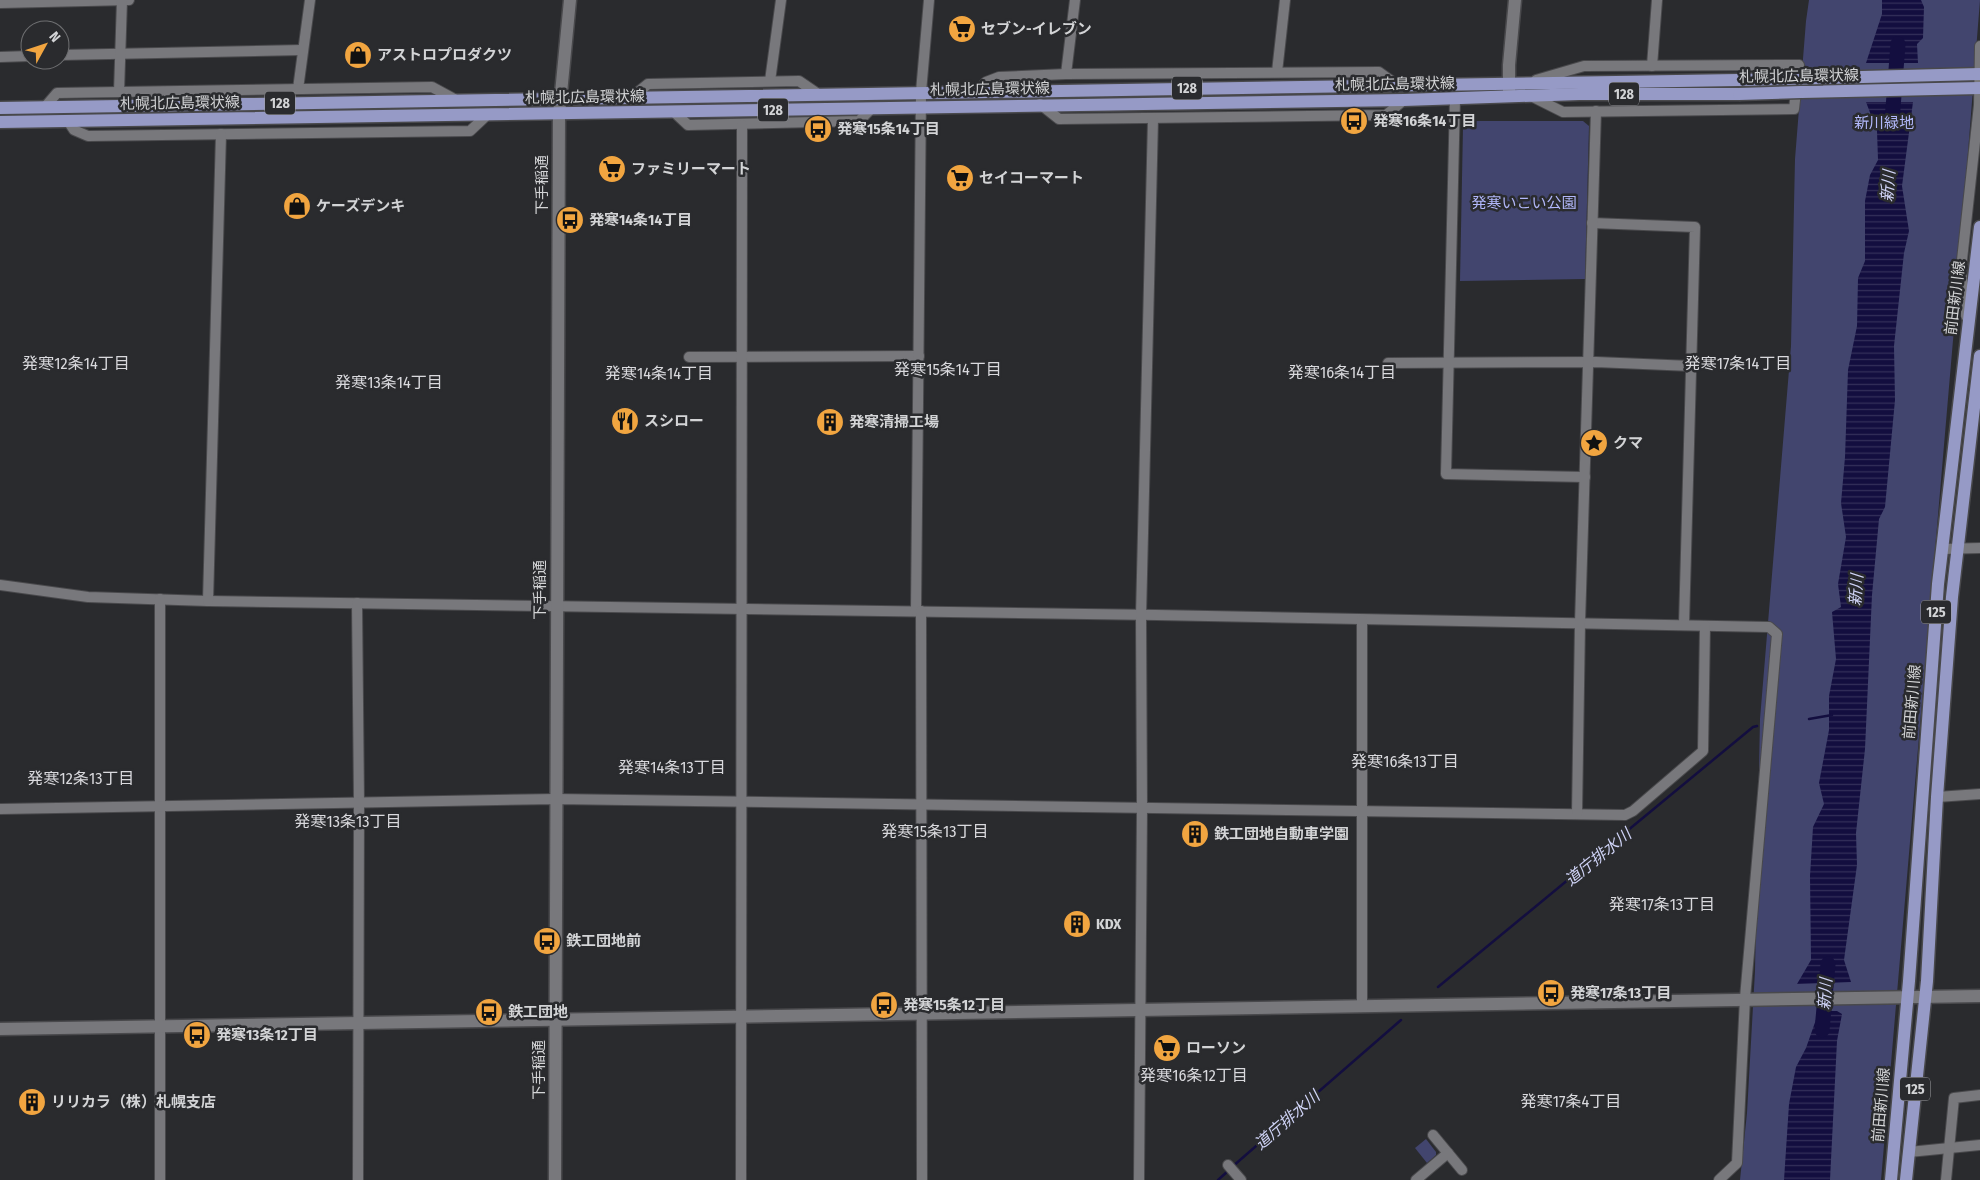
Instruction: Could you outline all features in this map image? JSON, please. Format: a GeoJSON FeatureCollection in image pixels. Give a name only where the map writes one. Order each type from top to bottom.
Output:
{"type":"FeatureCollection","features":[{"type":"Feature","properties":{"kind":"main road","name":"札幌北広島環状線"},"geometry":{"type":"LineString","coordinates":[[0,108],[1397,85],[1510,90],[1738,80],[1979,74]]}},
{"type":"Feature","properties":{"kind":"main road","name":"札幌北広島環状線"},"geometry":{"type":"LineString","coordinates":[[1528,89],[1739,94],[1980,88]]}},
{"type":"Feature","properties":{"kind":"main road","name":"札幌北広島環状線"},"geometry":{"type":"LineString","coordinates":[[0,122],[559,114],[1040,104],[1455,99],[1510,90]]}},
{"type":"Feature","properties":{"kind":"main road","name":"前田新川線"},"geometry":{"type":"LineString","coordinates":[[1891,1180],[1908,998],[1921,794],[1942,549],[1980,227]]}},
{"type":"Feature","properties":{"kind":"main road","name":"前田新川線"},"geometry":{"type":"LineString","coordinates":[[1906,1180],[1926,998],[1937,797],[1956,550],[1980,356]]}},
{"type":"Feature","properties":{"kind":"street"},"geometry":{"type":"LineString","coordinates":[[119,92],[122,0]]}},
{"type":"Feature","properties":{"kind":"street"},"geometry":{"type":"LineString","coordinates":[[0,3],[129,0]]}},
{"type":"Feature","properties":{"kind":"street"},"geometry":{"type":"LineString","coordinates":[[298,89],[310,0]]}},
{"type":"Feature","properties":{"kind":"street","name":"下手稲通"},"geometry":{"type":"LineString","coordinates":[[555,1180],[559,114],[570,0]]}},
{"type":"Feature","properties":{"kind":"street"},"geometry":{"type":"LineString","coordinates":[[770,81],[781,0]]}},
{"type":"Feature","properties":{"kind":"street"},"geometry":{"type":"LineString","coordinates":[[922,1180],[923,1013],[918,611],[919,356],[921,92],[929,0]]}},
{"type":"Feature","properties":{"kind":"street"},"geometry":{"type":"LineString","coordinates":[[1066,74],[1075,0]]}},
{"type":"Feature","properties":{"kind":"street"},"geometry":{"type":"LineString","coordinates":[[1277,72],[1285,0]]}},
{"type":"Feature","properties":{"kind":"street"},"geometry":{"type":"LineString","coordinates":[[1510,90],[1509,65],[1515,0]]}},
{"type":"Feature","properties":{"kind":"street"},"geometry":{"type":"LineString","coordinates":[[1652,66],[1657,0]]}},
{"type":"Feature","properties":{"kind":"street"},"geometry":{"type":"LineString","coordinates":[[1967,334],[1961,269],[1980,88],[1980,46]]}},
{"type":"Feature","properties":{"kind":"street"},"geometry":{"type":"LineString","coordinates":[[70,55],[302,50]]}},
{"type":"Feature","properties":{"kind":"street"},"geometry":{"type":"LineString","coordinates":[[0,57],[20,56]]}},
{"type":"Feature","properties":{"kind":"street"},"geometry":{"type":"LineString","coordinates":[[1799,65],[1794,109],[1563,112],[1528,89],[1584,66],[1799,65]]}},
{"type":"Feature","properties":{"kind":"street"},"geometry":{"type":"LineString","coordinates":[[977,92],[986,82],[999,77],[1066,74],[1177,75],[1277,72],[1379,72],[1397,85]]}},
{"type":"Feature","properties":{"kind":"street"},"geometry":{"type":"LineString","coordinates":[[632,97],[648,84],[799,80],[818,94]]}},
{"type":"Feature","properties":{"kind":"street"},"geometry":{"type":"LineString","coordinates":[[45,107],[57,93],[432,87],[456,100]]}},
{"type":"Feature","properties":{"kind":"street"},"geometry":{"type":"LineString","coordinates":[[1455,99],[1446,474],[1585,477]]}},
{"type":"Feature","properties":{"kind":"street"},"geometry":{"type":"LineString","coordinates":[[1040,104],[1059,119],[1153,119],[1386,116],[1404,100]]}},
{"type":"Feature","properties":{"kind":"street"},"geometry":{"type":"LineString","coordinates":[[673,111],[688,125],[742,125],[859,121],[872,108]]}},
{"type":"Feature","properties":{"kind":"street"},"geometry":{"type":"LineString","coordinates":[[1577,814],[1580,623],[1596,111]]}},
{"type":"Feature","properties":{"kind":"street"},"geometry":{"type":"LineString","coordinates":[[68,121],[74,130],[88,136],[470,131],[487,115]]}},
{"type":"Feature","properties":{"kind":"street"},"geometry":{"type":"LineString","coordinates":[[1139,1180],[1142,808],[1141,616],[1153,119]]}},
{"type":"Feature","properties":{"kind":"street"},"geometry":{"type":"LineString","coordinates":[[741,1180],[742,125]]}},
{"type":"Feature","properties":{"kind":"street"},"geometry":{"type":"LineString","coordinates":[[208,601],[221,134]]}},
{"type":"Feature","properties":{"kind":"street"},"geometry":{"type":"LineString","coordinates":[[1592,223],[1695,227],[1684,625]]}},
{"type":"Feature","properties":{"kind":"street"},"geometry":{"type":"LineString","coordinates":[[689,357],[919,356]]}},
{"type":"Feature","properties":{"kind":"street"},"geometry":{"type":"LineString","coordinates":[[1388,363],[1588,362],[1692,366]]}},
{"type":"Feature","properties":{"kind":"street"},"geometry":{"type":"LineString","coordinates":[[1942,549],[1980,548]]}},
{"type":"Feature","properties":{"kind":"street"},"geometry":{"type":"LineString","coordinates":[[0,585],[88,597],[208,601],[918,611],[1769,627],[1777,634],[1745,998],[1737,1162],[1719,1180]]}},
{"type":"Feature","properties":{"kind":"street"},"geometry":{"type":"LineString","coordinates":[[160,599],[160,1180]]}},
{"type":"Feature","properties":{"kind":"street"},"geometry":{"type":"LineString","coordinates":[[356,603],[359,803],[358,1180]]}},
{"type":"Feature","properties":{"kind":"street"},"geometry":{"type":"LineString","coordinates":[[1362,620],[1364,811],[1362,1005]]}},
{"type":"Feature","properties":{"kind":"street"},"geometry":{"type":"LineString","coordinates":[[0,809],[556,800],[1625,815],[1633,811],[1703,751],[1705,626]]}},
{"type":"Feature","properties":{"kind":"street"},"geometry":{"type":"LineString","coordinates":[[1937,797],[1980,794]]}},
{"type":"Feature","properties":{"kind":"street"},"geometry":{"type":"LineString","coordinates":[[0,1029],[1745,998],[1926,998],[1980,996]]}},
{"type":"Feature","properties":{"kind":"street"},"geometry":{"type":"LineString","coordinates":[[1946,1180],[1954,1098],[1980,1095]]}},
{"type":"Feature","properties":{"kind":"street"},"geometry":{"type":"LineString","coordinates":[[1433,1135],[1462,1170]]}},
{"type":"Feature","properties":{"kind":"street"},"geometry":{"type":"LineString","coordinates":[[1909,1152],[1980,1145]]}},
{"type":"Feature","properties":{"kind":"street"},"geometry":{"type":"LineString","coordinates":[[1416,1180],[1448,1153]]}},
{"type":"Feature","properties":{"kind":"street"},"geometry":{"type":"LineString","coordinates":[[1228,1165],[1239,1179]]}},
{"type":"Feature","properties":{"kind":"green space","name":"新川緑地"},"geometry":{"type":"Polygon","coordinates":[[[1809,0],[1980,0],[1955,317],[1881,1180],[1740,1180],[1747,1113],[1755,971],[1760,719],[1791,346],[1795,159],[1809,0]]]}},
{"type":"Feature","properties":{"kind":"green space","name":"発寒いこい公園"},"geometry":{"type":"Polygon","coordinates":[[[1472,121],[1583,121],[1589,126],[1585,279],[1460,281],[1463,127],[1472,121]]]}},
{"type":"Feature","properties":{"kind":"green space"},"geometry":{"type":"Polygon","coordinates":[[[1426,1139],[1436,1152],[1436,1155],[1427,1163],[1415,1148],[1426,1139]]]}},
{"type":"Feature","properties":{"kind":"water"},"geometry":{"type":"Polygon","coordinates":[[[1882,0],[1921,0],[1924,7],[1923,38],[1917,44],[1918,63],[1866,63],[1882,14],[1882,0]]]}},
{"type":"Feature","properties":{"kind":"water"},"geometry":{"type":"Polygon","coordinates":[[[1866,102],[1913,102],[1902,186],[1909,231],[1904,253],[1894,346],[1895,400],[1885,507],[1879,519],[1872,595],[1865,749],[1856,833],[1857,865],[1844,960],[1851,982],[1797,984],[1811,960],[1810,876],[1813,827],[1824,804],[1819,783],[1829,730],[1829,696],[1836,659],[1832,612],[1841,607],[1838,584],[1846,537],[1841,503],[1845,457],[1848,370],[1857,326],[1858,278],[1865,261],[1865,201],[1870,175],[1878,160],[1877,131],[1866,102]]]}},
{"type":"Feature","properties":{"kind":"water"},"geometry":{"type":"Polygon","coordinates":[[[1819,1011],[1837,1011],[1842,1014],[1837,1041],[1830,1180],[1784,1180],[1789,1104],[1796,1067],[1806,1048],[1819,1011]]]}},
{"type":"Feature","properties":{"kind":"waterway","name":"新川"},"geometry":{"type":"LineString","coordinates":[[1892,121],[1898,44]]}},
{"type":"Feature","properties":{"kind":"waterway","name":"道庁排水川"},"geometry":{"type":"LineString","coordinates":[[1809,719],[1832,715]]}},
{"type":"Feature","properties":{"kind":"waterway","name":"道庁排水川"},"geometry":{"type":"LineString","coordinates":[[1438,987],[1753,727],[1757,726]]}},
{"type":"Feature","properties":{"kind":"waterway","name":"新川"},"geometry":{"type":"LineString","coordinates":[[1822,1030],[1828,964]]}},
{"type":"Feature","properties":{"kind":"waterway","name":"道庁排水川"},"geometry":{"type":"LineString","coordinates":[[1232,1167],[1401,1020]]}},
{"type":"Feature","properties":{"kind":"waterway","name":"道庁排水川"},"geometry":{"type":"LineString","coordinates":[[1218,1180],[1228,1171]]}},
{"type":"Feature","properties":{"kind":"place","name":"セブン-イレブン"},"geometry":{"type":"Point","coordinates":[962,29]}},
{"type":"Feature","properties":{"kind":"place","name":"アストロプロダクツ"},"geometry":{"type":"Point","coordinates":[358,55]}},
{"type":"Feature","properties":{"kind":"place","name":"発寒16条14丁目"},"geometry":{"type":"Point","coordinates":[1354,121]}},
{"type":"Feature","properties":{"kind":"place","name":"発寒15条14丁目"},"geometry":{"type":"Point","coordinates":[818,129]}},
{"type":"Feature","properties":{"kind":"place","name":"ファミリーマート"},"geometry":{"type":"Point","coordinates":[612,169]}},
{"type":"Feature","properties":{"kind":"place","name":"セイコーマート"},"geometry":{"type":"Point","coordinates":[960,178]}},
{"type":"Feature","properties":{"kind":"place","name":"ケーズデンキ"},"geometry":{"type":"Point","coordinates":[297,206]}},
{"type":"Feature","properties":{"kind":"place","name":"発寒14条14丁目"},"geometry":{"type":"Point","coordinates":[570,220]}},
{"type":"Feature","properties":{"kind":"place","name":"スシロー"},"geometry":{"type":"Point","coordinates":[625,421]}},
{"type":"Feature","properties":{"kind":"place","name":"発寒清掃工場"},"geometry":{"type":"Point","coordinates":[830,422]}},
{"type":"Feature","properties":{"kind":"place","name":"クマ"},"geometry":{"type":"Point","coordinates":[1594,443]}},
{"type":"Feature","properties":{"kind":"place","name":"鉄工団地自動車学園"},"geometry":{"type":"Point","coordinates":[1195,834]}},
{"type":"Feature","properties":{"kind":"place","name":"KDX"},"geometry":{"type":"Point","coordinates":[1077,924]}},
{"type":"Feature","properties":{"kind":"place","name":"鉄工団地前"},"geometry":{"type":"Point","coordinates":[547,941]}},
{"type":"Feature","properties":{"kind":"place","name":"発寒17条13丁目"},"geometry":{"type":"Point","coordinates":[1551,993]}},
{"type":"Feature","properties":{"kind":"place","name":"発寒15条12丁目"},"geometry":{"type":"Point","coordinates":[884,1005]}},
{"type":"Feature","properties":{"kind":"place","name":"鉄工団地"},"geometry":{"type":"Point","coordinates":[489,1012]}},
{"type":"Feature","properties":{"kind":"place","name":"発寒13条12丁目"},"geometry":{"type":"Point","coordinates":[197,1035]}},
{"type":"Feature","properties":{"kind":"place","name":"ローソン"},"geometry":{"type":"Point","coordinates":[1167,1048]}},
{"type":"Feature","properties":{"kind":"place","name":"リリカラ（株）札幌支店"},"geometry":{"type":"Point","coordinates":[32,1102]}},
{"type":"Feature","properties":{"kind":"district","name":"発寒12条14丁目"},"geometry":{"type":"Point","coordinates":[76,363]}},
{"type":"Feature","properties":{"kind":"district","name":"発寒17条14丁目"},"geometry":{"type":"Point","coordinates":[1738,363]}},
{"type":"Feature","properties":{"kind":"district","name":"発寒15条14丁目"},"geometry":{"type":"Point","coordinates":[948,369]}},
{"type":"Feature","properties":{"kind":"district","name":"発寒16条14丁目"},"geometry":{"type":"Point","coordinates":[1342,372]}},
{"type":"Feature","properties":{"kind":"district","name":"発寒14条14丁目"},"geometry":{"type":"Point","coordinates":[659,373]}},
{"type":"Feature","properties":{"kind":"district","name":"発寒13条14丁目"},"geometry":{"type":"Point","coordinates":[389,382]}},
{"type":"Feature","properties":{"kind":"district","name":"発寒16条13丁目"},"geometry":{"type":"Point","coordinates":[1405,761]}},
{"type":"Feature","properties":{"kind":"district","name":"発寒14条13丁目"},"geometry":{"type":"Point","coordinates":[672,767]}},
{"type":"Feature","properties":{"kind":"district","name":"発寒12条13丁目"},"geometry":{"type":"Point","coordinates":[81,778]}},
{"type":"Feature","properties":{"kind":"district","name":"発寒13条13丁目"},"geometry":{"type":"Point","coordinates":[348,821]}},
{"type":"Feature","properties":{"kind":"district","name":"発寒15条13丁目"},"geometry":{"type":"Point","coordinates":[935,831]}},
{"type":"Feature","properties":{"kind":"district","name":"発寒17条13丁目"},"geometry":{"type":"Point","coordinates":[1662,904]}},
{"type":"Feature","properties":{"kind":"district","name":"発寒16条12丁目"},"geometry":{"type":"Point","coordinates":[1194,1075]}},
{"type":"Feature","properties":{"kind":"district","name":"発寒17条4丁目"},"geometry":{"type":"Point","coordinates":[1571,1101]}}]}
